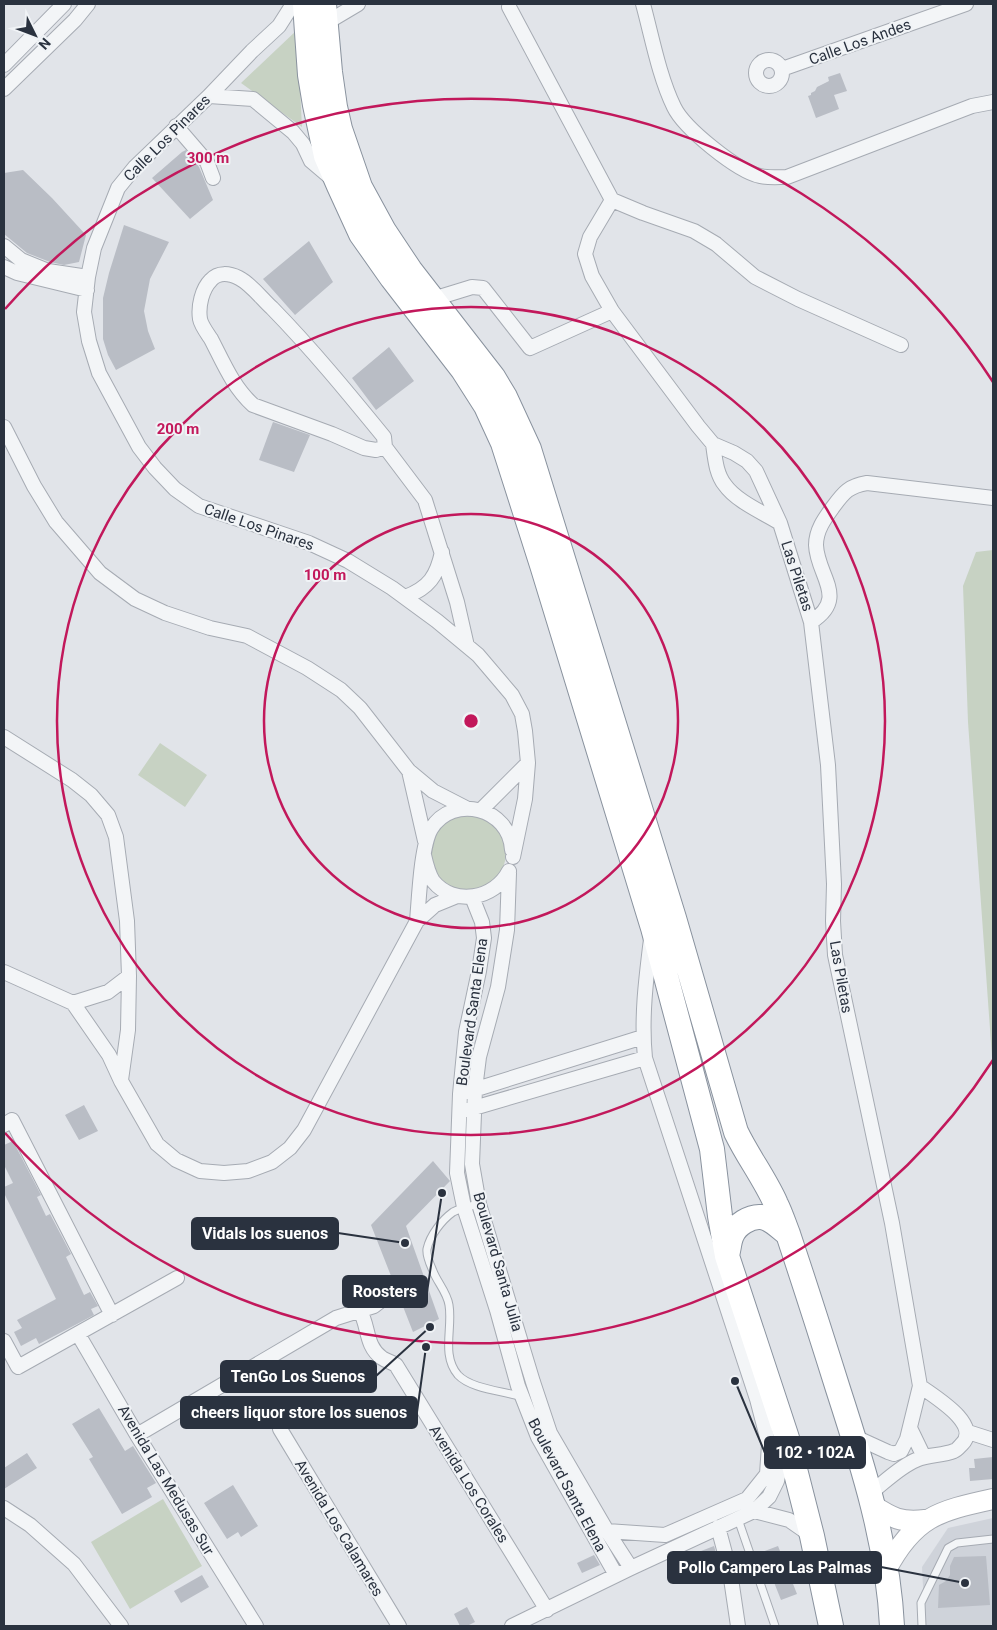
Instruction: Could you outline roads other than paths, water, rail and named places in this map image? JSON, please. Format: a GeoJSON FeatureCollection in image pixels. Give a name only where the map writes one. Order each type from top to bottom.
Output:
{"type":"FeatureCollection","features":[{"type":"Feature","properties":{"kind":"highway"},"geometry":{"type":"LineString","coordinates":[[323,9],[310,75],[326,156],[361,234],[392,278],[463,370],[495,425],[503,443],[542,565],[653,928],[712,1149],[727,1256],[787,1438],[812,1536],[831,1626]]}},
{"type":"Feature","properties":{"kind":"highway"},"geometry":{"type":"LineString","coordinates":[[323,9],[330,80],[335,107],[340,129],[360,188],[384,231],[410,270],[493,377],[505,397],[529,449],[674,918],[736,1132],[776,1204],[788,1234],[853,1436],[881,1538],[892,1626]]}},
{"type":"Feature","properties":{"kind":"highway"},"geometry":{"type":"LineString","coordinates":[[727,1256],[732,1235],[741,1224],[752,1218],[762,1217],[767,1219],[788,1234]]}},
{"type":"Feature","properties":{"kind":"highway"},"geometry":{"type":"LineString","coordinates":[[720,1288],[749,1319]]}},
{"type":"Feature","properties":{"kind":"main road"},"geometry":{"type":"LineString","coordinates":[[886,1570],[903,1542],[925,1520],[956,1507],[993,1499]]}},
{"type":"Feature","properties":{"kind":"main road"},"geometry":{"type":"LineString","coordinates":[[871,1500],[885,1514],[900,1520],[925,1520]]}},
{"type":"Feature","properties":{"kind":"street"},"geometry":{"type":"LineString","coordinates":[[4,65],[64,4]]}},
{"type":"Feature","properties":{"kind":"street"},"geometry":{"type":"LineString","coordinates":[[4,89],[75,20],[88,4]]}},
{"type":"Feature","properties":{"kind":"street","name":"Calle Los Pinares"},"geometry":{"type":"LineString","coordinates":[[293,4],[279,26],[135,167],[118,188],[94,248],[87,283],[84,312],[89,341],[98,373],[139,447],[155,468],[175,489],[199,506],[309,543],[348,561],[405,597],[478,655],[512,696],[522,714],[528,763],[525,799],[513,857]]}},
{"type":"Feature","properties":{"kind":"street"},"geometry":{"type":"LineString","coordinates":[[323,9],[358,4]]}},
{"type":"Feature","properties":{"kind":"street"},"geometry":{"type":"LineString","coordinates":[[643,4],[663,76],[675,108],[691,130],[732,162],[759,176],[787,177],[972,106],[993,102]]}},
{"type":"Feature","properties":{"kind":"street","name":"Calle Los Andes"},"geometry":{"type":"LineString","coordinates":[[782,69],[966,4]]}},
{"type":"Feature","properties":{"kind":"street"},"geometry":{"type":"LineString","coordinates":[[510,7],[612,200],[694,231],[716,244],[755,277],[798,299],[900,345]]}},
{"type":"Feature","properties":{"kind":"street"},"geometry":{"type":"LineString","coordinates":[[209,96],[253,99],[294,132],[303,144],[311,161],[339,186]]}},
{"type":"Feature","properties":{"kind":"street"},"geometry":{"type":"LineString","coordinates":[[176,126],[207,162],[213,178]]}},
{"type":"Feature","properties":{"kind":"street","name":"Las Piletas"},"geometry":{"type":"LineString","coordinates":[[612,200],[590,238],[586,254],[592,276],[612,311],[713,444],[717,469],[725,486],[736,496],[780,523]]}},
{"type":"Feature","properties":{"kind":"street"},"geometry":{"type":"LineString","coordinates":[[4,246],[21,260],[48,271],[87,283]]}},
{"type":"Feature","properties":{"kind":"street"},"geometry":{"type":"LineString","coordinates":[[4,267],[17,273],[87,283]]}},
{"type":"Feature","properties":{"kind":"street"},"geometry":{"type":"LineString","coordinates":[[385,447],[376,450],[364,448],[253,405],[244,397],[234,383],[200,320],[201,300],[206,286],[212,278],[220,274],[228,274],[240,278],[254,290],[296,333],[384,437],[385,447],[425,500],[457,602],[467,646]]}},
{"type":"Feature","properties":{"kind":"street"},"geometry":{"type":"LineString","coordinates":[[433,300],[472,287],[483,288],[530,348],[612,311]]}},
{"type":"Feature","properties":{"kind":"street"},"geometry":{"type":"LineString","coordinates":[[4,427],[34,486],[56,522],[100,573],[135,599],[165,613],[210,628],[247,636],[307,668],[341,690],[360,708],[409,771],[433,791],[466,808],[481,810],[495,817],[506,828],[512,842],[513,857],[509,872],[500,885],[487,893],[472,897],[457,896],[444,890],[434,881],[427,868],[425,848],[409,771]]}},
{"type":"Feature","properties":{"kind":"street","name":"Las Piletas"},"geometry":{"type":"LineString","coordinates":[[713,444],[747,460],[756,471],[780,523],[811,622],[828,765],[834,884],[833,921],[835,955],[892,1223],[920,1386],[910,1428],[901,1451],[894,1454],[853,1436]]}},
{"type":"Feature","properties":{"kind":"street"},"geometry":{"type":"LineString","coordinates":[[811,622],[827,608],[830,598],[816,545],[821,524],[841,496],[853,485],[867,483],[993,498]]}},
{"type":"Feature","properties":{"kind":"street"},"geometry":{"type":"LineString","coordinates":[[405,597],[419,592],[430,581],[439,568],[442,551]]}},
{"type":"Feature","properties":{"kind":"street"},"geometry":{"type":"LineString","coordinates":[[4,737],[72,780],[91,795],[108,815],[116,837],[128,921],[128,1030],[121,1080]]}},
{"type":"Feature","properties":{"kind":"street"},"geometry":{"type":"LineString","coordinates":[[481,810],[528,763]]}},
{"type":"Feature","properties":{"kind":"street"},"geometry":{"type":"LineString","coordinates":[[417,921],[425,848],[431,828],[440,818],[452,811],[466,808]]}},
{"type":"Feature","properties":{"kind":"street","name":"Boulevard Santa Julia"},"geometry":{"type":"LineString","coordinates":[[509,872],[507,930],[498,987],[479,1057],[473,1109],[472,1164],[478,1204],[550,1433],[607,1531],[631,1568]]}},
{"type":"Feature","properties":{"kind":"street"},"geometry":{"type":"LineString","coordinates":[[4,972],[73,1003],[109,1055],[157,1144],[176,1160],[200,1171],[224,1173],[248,1171],[272,1162],[290,1148],[304,1130],[417,921],[435,905],[457,896]]}},
{"type":"Feature","properties":{"kind":"street","name":"Boulevard Santa Elena"},"geometry":{"type":"LineString","coordinates":[[472,897],[482,922],[484,938],[466,1032],[460,1094],[457,1173],[464,1208],[522,1397],[538,1437],[616,1575]]}},
{"type":"Feature","properties":{"kind":"street"},"geometry":{"type":"LineString","coordinates":[[607,1531],[665,1535],[747,1499],[767,1474],[769,1444],[757,1399],[645,1058],[643,1038],[645,990],[653,928]]}},
{"type":"Feature","properties":{"kind":"street"},"geometry":{"type":"LineString","coordinates":[[73,1003],[108,992],[129,976]]}},
{"type":"Feature","properties":{"kind":"street"},"geometry":{"type":"LineString","coordinates":[[460,1094],[643,1038]]}},
{"type":"Feature","properties":{"kind":"street"},"geometry":{"type":"LineString","coordinates":[[459,1112],[645,1058]]}},
{"type":"Feature","properties":{"kind":"street"},"geometry":{"type":"LineString","coordinates":[[4,1125],[12,1120],[112,1315]]}},
{"type":"Feature","properties":{"kind":"street"},"geometry":{"type":"LineString","coordinates":[[4,1341],[18,1367],[177,1278]]}},
{"type":"Feature","properties":{"kind":"street"},"geometry":{"type":"LineString","coordinates":[[137,1435],[336,1318],[374,1306],[387,1296]]}},
{"type":"Feature","properties":{"kind":"street","name":"Avenida Los Corales"},"geometry":{"type":"LineString","coordinates":[[360,1311],[364,1317],[370,1343],[382,1358],[396,1365],[547,1610]]}},
{"type":"Feature","properties":{"kind":"street","name":"Avenida Las Medusas Sur"},"geometry":{"type":"LineString","coordinates":[[78,1334],[137,1435],[256,1626]]}},
{"type":"Feature","properties":{"kind":"street"},"geometry":{"type":"LineString","coordinates":[[871,1500],[914,1460],[955,1451],[965,1441],[968,1432],[965,1424],[954,1412],[920,1386]]}},
{"type":"Feature","properties":{"kind":"street"},"geometry":{"type":"LineString","coordinates":[[910,1428],[924,1457]]}},
{"type":"Feature","properties":{"kind":"street","name":"Avenida Los Calamares"},"geometry":{"type":"LineString","coordinates":[[280,1429],[399,1626]]}},
{"type":"Feature","properties":{"kind":"street"},"geometry":{"type":"LineString","coordinates":[[968,1432],[993,1431]]}},
{"type":"Feature","properties":{"kind":"street"},"geometry":{"type":"LineString","coordinates":[[968,1432],[993,1440]]}},
{"type":"Feature","properties":{"kind":"street"},"geometry":{"type":"LineString","coordinates":[[512,1626],[754,1511],[769,1497],[777,1481],[787,1438]]}},
{"type":"Feature","properties":{"kind":"street"},"geometry":{"type":"LineString","coordinates":[[4,1508],[30,1525],[74,1564],[120,1626]]}},
{"type":"Feature","properties":{"kind":"street"},"geometry":{"type":"LineString","coordinates":[[754,1511],[788,1520],[812,1536]]}},
{"type":"Feature","properties":{"kind":"street"},"geometry":{"type":"LineString","coordinates":[[718,1527],[730,1572],[738,1626]]}},
{"type":"Feature","properties":{"kind":"street"},"geometry":{"type":"LineString","coordinates":[[665,1535],[671,1551]]}},
{"type":"Feature","properties":{"kind":"lane"},"geometry":{"type":"LineString","coordinates":[[478,1204],[453,1212],[435,1230],[427,1250],[434,1273],[447,1295],[449,1303],[448,1346],[450,1358],[459,1376],[471,1383],[522,1397]]}},
{"type":"Feature","properties":{"kind":"lane"},"geometry":{"type":"LineString","coordinates":[[738,1519],[775,1626]]}},
{"type":"Feature","properties":{"kind":"lane"},"geometry":{"type":"LineString","coordinates":[[922,1626],[921,1603],[948,1548],[957,1543],[993,1539]]}},
{"type":"Feature","properties":{"kind":"place","name":"Roosters"},"geometry":{"type":"Point","coordinates":[442,1193]}},
{"type":"Feature","properties":{"kind":"place","name":"Vidals los suenos"},"geometry":{"type":"Point","coordinates":[405,1243]}},
{"type":"Feature","properties":{"kind":"place","name":"TenGo Los Suenos"},"geometry":{"type":"Point","coordinates":[430,1327]}},
{"type":"Feature","properties":{"kind":"place","name":"cheers liquor store los suenos"},"geometry":{"type":"Point","coordinates":[426,1347]}},
{"type":"Feature","properties":{"kind":"place","name":"102 • 102A"},"geometry":{"type":"Point","coordinates":[735,1381]}},
{"type":"Feature","properties":{"kind":"place","name":"Pollo Campero Las Palmas"},"geometry":{"type":"Point","coordinates":[965,1583]}}]}
